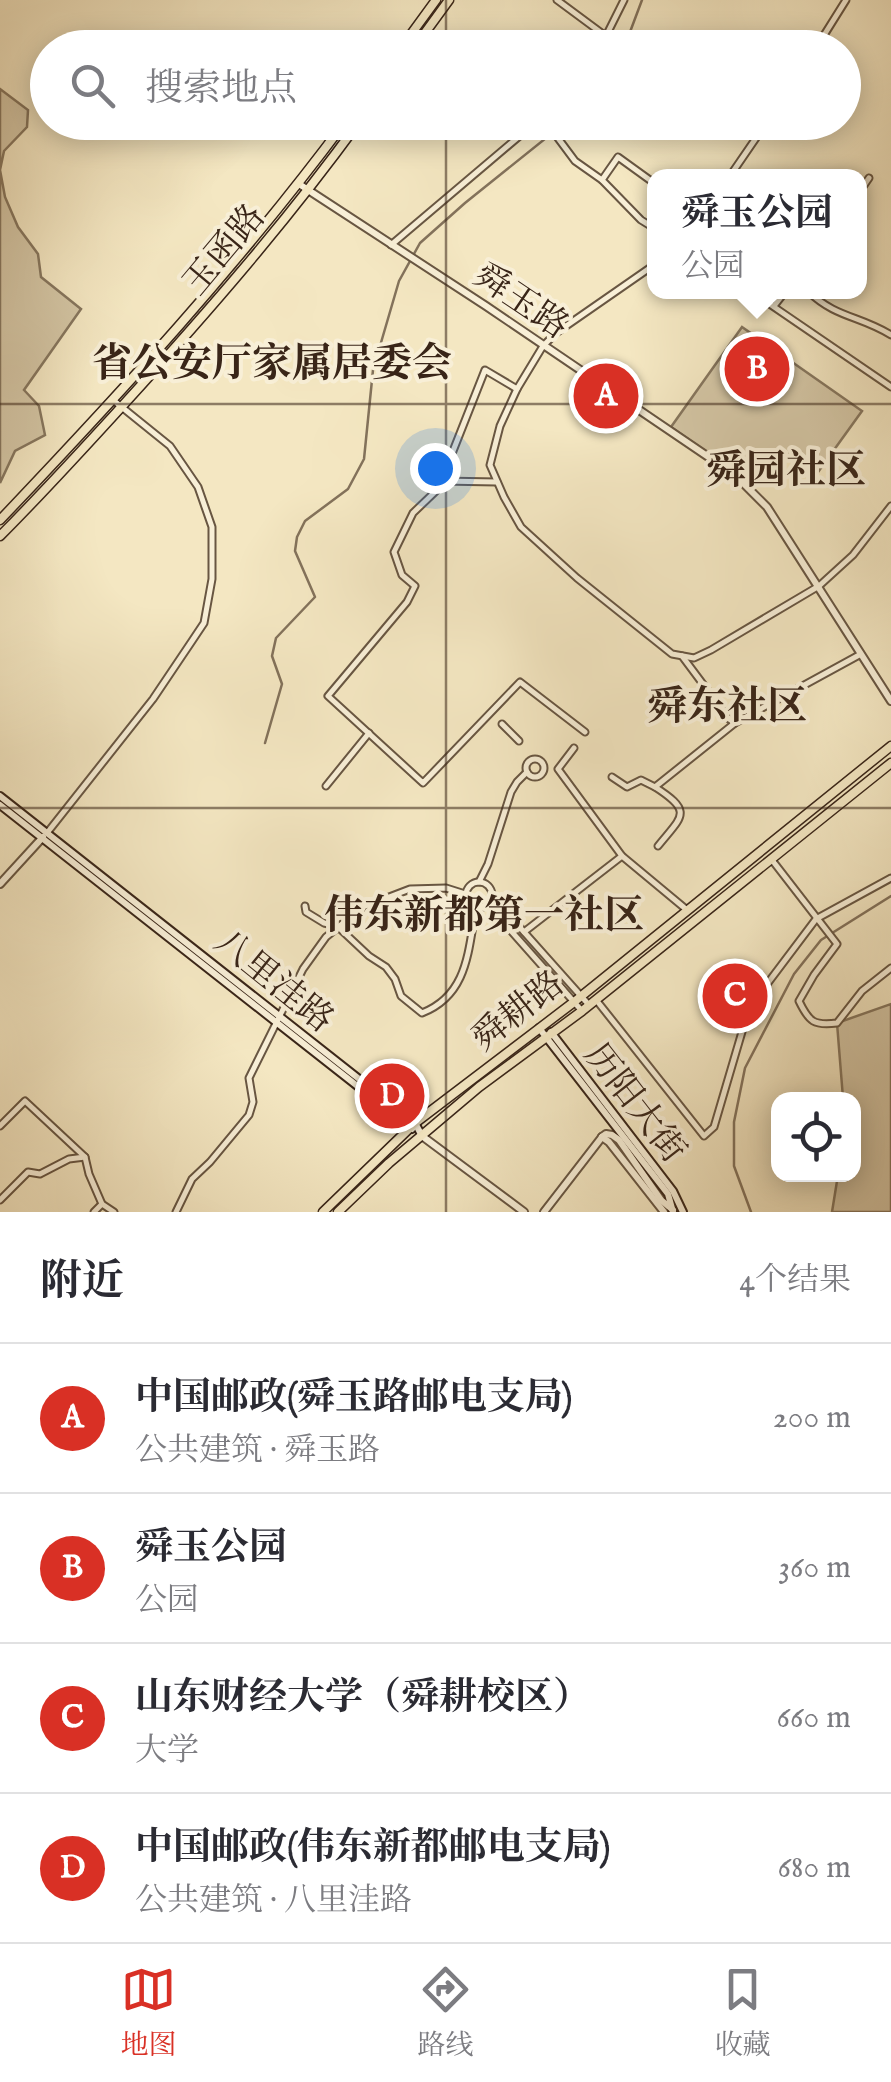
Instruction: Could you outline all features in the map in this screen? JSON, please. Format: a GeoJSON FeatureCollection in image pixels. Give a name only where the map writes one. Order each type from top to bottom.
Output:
{"type":"FeatureCollection","features":[{"type":"Feature","properties":{"kind":"main road"},"geometry":{"type":"LineString","coordinates":[[414,30],[436,0]]}},
{"type":"Feature","properties":{"kind":"main road"},"geometry":{"type":"LineString","coordinates":[[427,30],[449,0]]}},
{"type":"Feature","properties":{"kind":"main road","name":"玉函路"},"geometry":{"type":"LineString","coordinates":[[0,520],[183,323],[331,140]]}},
{"type":"Feature","properties":{"kind":"main road","name":"玉函路"},"geometry":{"type":"LineString","coordinates":[[0,536],[171,352],[308,191],[346,140]]}},
{"type":"Feature","properties":{"kind":"main road","name":"舜耕路"},"geometry":{"type":"LineString","coordinates":[[338,1212],[578,999],[891,746]]}},
{"type":"Feature","properties":{"kind":"main road","name":"舜耕路"},"geometry":{"type":"LineString","coordinates":[[323,1212],[413,1125],[545,1031],[589,1005],[891,763]]}},
{"type":"Feature","properties":{"kind":"street"},"geometry":{"type":"LineString","coordinates":[[556,0],[598,30]]}},
{"type":"Feature","properties":{"kind":"street"},"geometry":{"type":"LineString","coordinates":[[609,30],[624,0]]}},
{"type":"Feature","properties":{"kind":"street"},"geometry":{"type":"LineString","coordinates":[[827,30],[846,0]]}},
{"type":"Feature","properties":{"kind":"street"},"geometry":{"type":"LineString","coordinates":[[392,245],[515,140]]}},
{"type":"Feature","properties":{"kind":"street"},"geometry":{"type":"LineString","coordinates":[[560,140],[575,160],[647,223]]}},
{"type":"Feature","properties":{"kind":"street"},"geometry":{"type":"LineString","coordinates":[[735,169],[755,140]]}},
{"type":"Feature","properties":{"kind":"street"},"geometry":{"type":"LineString","coordinates":[[602,180],[618,157],[647,177]]}},
{"type":"Feature","properties":{"kind":"street","name":"舜玉路"},"geometry":{"type":"LineString","coordinates":[[298,184],[735,475],[767,507],[891,701]]}},
{"type":"Feature","properties":{"kind":"street"},"geometry":{"type":"LineString","coordinates":[[647,270],[556,333],[543,346],[518,389],[500,426],[490,465],[521,527],[672,654],[694,658],[818,586],[854,555],[891,506]]}},
{"type":"Feature","properties":{"kind":"street"},"geometry":{"type":"LineString","coordinates":[[763,299],[891,386]]}},
{"type":"Feature","properties":{"kind":"street"},"geometry":{"type":"LineString","coordinates":[[774,306],[779,299]]}},
{"type":"Feature","properties":{"kind":"street"},"geometry":{"type":"LineString","coordinates":[[817,299],[830,310],[877,326],[891,335]]}},
{"type":"Feature","properties":{"kind":"street"},"geometry":{"type":"LineString","coordinates":[[518,389],[486,370],[438,489],[413,513],[394,552],[402,575],[414,586],[407,602],[328,696],[423,783],[520,682],[585,732]]}},
{"type":"Feature","properties":{"kind":"street"},"geometry":{"type":"LineString","coordinates":[[0,884],[45,835],[153,698],[204,623],[212,579],[212,527],[198,486],[170,446],[112,400]]}},
{"type":"Feature","properties":{"kind":"street"},"geometry":{"type":"LineString","coordinates":[[442,481],[497,482]]}},
{"type":"Feature","properties":{"kind":"street"},"geometry":{"type":"LineString","coordinates":[[655,787],[735,723],[861,654]]}},
{"type":"Feature","properties":{"kind":"street"},"geometry":{"type":"LineString","coordinates":[[682,656],[735,723]]}},
{"type":"Feature","properties":{"kind":"street"},"geometry":{"type":"LineString","coordinates":[[502,724],[519,741]]}},
{"type":"Feature","properties":{"kind":"street"},"geometry":{"type":"LineString","coordinates":[[326,786],[369,734]]}},
{"type":"Feature","properties":{"kind":"street"},"geometry":{"type":"LineString","coordinates":[[558,769],[574,748]]}},
{"type":"Feature","properties":{"kind":"street"},"geometry":{"type":"LineString","coordinates":[[544,766],[544,772],[537,778],[531,777],[526,767],[531,760],[539,760],[544,766],[558,769],[622,856],[686,910]]}},
{"type":"Feature","properties":{"kind":"street"},"geometry":{"type":"LineString","coordinates":[[479,882],[511,792],[527,772]]}},
{"type":"Feature","properties":{"kind":"street"},"geometry":{"type":"LineString","coordinates":[[612,777],[626,787],[641,780],[672,798],[680,810],[680,822],[658,846]]}},
{"type":"Feature","properties":{"kind":"street","name":"八里洼路"},"geometry":{"type":"LineString","coordinates":[[0,796],[422,1136]]}},
{"type":"Feature","properties":{"kind":"street","name":"八里洼路"},"geometry":{"type":"LineString","coordinates":[[0,805],[45,835]]}},
{"type":"Feature","properties":{"kind":"street"},"geometry":{"type":"LineString","coordinates":[[524,932],[622,856]]}},
{"type":"Feature","properties":{"kind":"street"},"geometry":{"type":"LineString","coordinates":[[770,859],[837,944],[800,1001],[807,1018],[821,1025],[837,1022],[862,992],[891,968]]}},
{"type":"Feature","properties":{"kind":"street"},"geometry":{"type":"LineString","coordinates":[[488,905],[578,999],[589,1005],[704,1136],[714,1128],[749,1008],[816,919],[891,878]]}},
{"type":"Feature","properties":{"kind":"street"},"geometry":{"type":"LineString","coordinates":[[488,905],[476,908],[468,903],[465,894],[471,884],[487,884],[492,896],[578,999]]}},
{"type":"Feature","properties":{"kind":"street"},"geometry":{"type":"LineString","coordinates":[[176,1212],[192,1179],[249,1115],[253,1102],[249,1078],[303,969],[326,937],[363,907],[410,888],[433,887],[465,894]]}},
{"type":"Feature","properties":{"kind":"street"},"geometry":{"type":"LineString","coordinates":[[488,905],[492,896]]}},
{"type":"Feature","properties":{"kind":"street"},"geometry":{"type":"LineString","coordinates":[[305,906],[306,912],[339,928],[386,967],[401,996],[422,1014],[437,1007],[459,980],[468,956],[476,908]]}},
{"type":"Feature","properties":{"kind":"street","name":"历阳大街"},"geometry":{"type":"LineString","coordinates":[[545,1031],[672,1191],[674,1212]]}},
{"type":"Feature","properties":{"kind":"street"},"geometry":{"type":"LineString","coordinates":[[0,1126],[25,1101],[85,1157],[102,1204],[114,1212]]}},
{"type":"Feature","properties":{"kind":"street"},"geometry":{"type":"LineString","coordinates":[[544,1212],[602,1137],[612,1134],[674,1212]]}},
{"type":"Feature","properties":{"kind":"street"},"geometry":{"type":"LineString","coordinates":[[422,1136],[524,1212]]}},
{"type":"Feature","properties":{"kind":"street"},"geometry":{"type":"LineString","coordinates":[[0,1200],[28,1172],[40,1174],[69,1159],[85,1157]]}},
{"type":"Feature","properties":{"kind":"street"},"geometry":{"type":"LineString","coordinates":[[94,1212],[102,1204]]}},
{"type":"Feature","properties":{"kind":"shaded area"},"geometry":{"type":"Polygon","coordinates":[[[0,89],[28,110],[27,127],[4,151],[0,170],[0,89]]]}},
{"type":"Feature","properties":{"kind":"shaded area"},"geometry":{"type":"Polygon","coordinates":[[[0,170],[5,197],[18,227],[38,254],[41,277],[81,309],[24,390],[39,406],[45,435],[15,451],[0,483],[0,170]]]}},
{"type":"Feature","properties":{"kind":"shaded area"},"geometry":{"type":"Polygon","coordinates":[[[742,327],[862,411],[813,479],[789,455],[754,485],[671,427],[742,327]]]}},
{"type":"Feature","properties":{"kind":"shaded area"},"geometry":{"type":"Polygon","coordinates":[[[891,1004],[891,1212],[832,1212],[837,1182],[861,1182],[861,1092],[843,1092],[837,1023],[891,1004]]]}},
{"type":"Feature","properties":{"kind":"waterway"},"geometry":{"type":"LineString","coordinates":[[631,30],[642,0]]}},
{"type":"Feature","properties":{"kind":"waterway"},"geometry":{"type":"LineString","coordinates":[[265,743],[282,684],[272,656],[276,638],[315,597],[295,551],[297,537],[305,521],[348,489],[364,459],[373,370],[399,281],[420,243],[544,140]]}},
{"type":"Feature","properties":{"kind":"waterway"},"geometry":{"type":"LineString","coordinates":[[751,1212],[734,1166],[734,1122],[745,1068],[794,974],[821,940],[891,896]]}},
{"type":"Feature","properties":{"kind":"tunnel"},"geometry":{"type":"LineString","coordinates":[[156,363],[239,268]]}},
{"type":"Feature","properties":{"kind":"place","name":"舜玉公园"},"geometry":{"type":"Point","coordinates":[757,369]}},
{"type":"Feature","properties":{"kind":"place","name":"中国邮政(舜玉路邮电支局)"},"geometry":{"type":"Point","coordinates":[606,396]}},
{"type":"Feature","properties":{"kind":"place","name":"山东财经大学（舜耕校区）"},"geometry":{"type":"Point","coordinates":[735,996]}},
{"type":"Feature","properties":{"kind":"place","name":"中国邮政(伟东新都邮电支局)"},"geometry":{"type":"Point","coordinates":[392,1096]}},
{"type":"Feature","properties":{"kind":"district","name":"省公安厅家属居委会"},"geometry":{"type":"Point","coordinates":[272,362]}},
{"type":"Feature","properties":{"kind":"district","name":"舜园社区"},"geometry":{"type":"Point","coordinates":[786,469]}},
{"type":"Feature","properties":{"kind":"district","name":"舜东社区"},"geometry":{"type":"Point","coordinates":[727,705]}},
{"type":"Feature","properties":{"kind":"district","name":"伟东新都第一社区"},"geometry":{"type":"Point","coordinates":[484,914]}}]}
